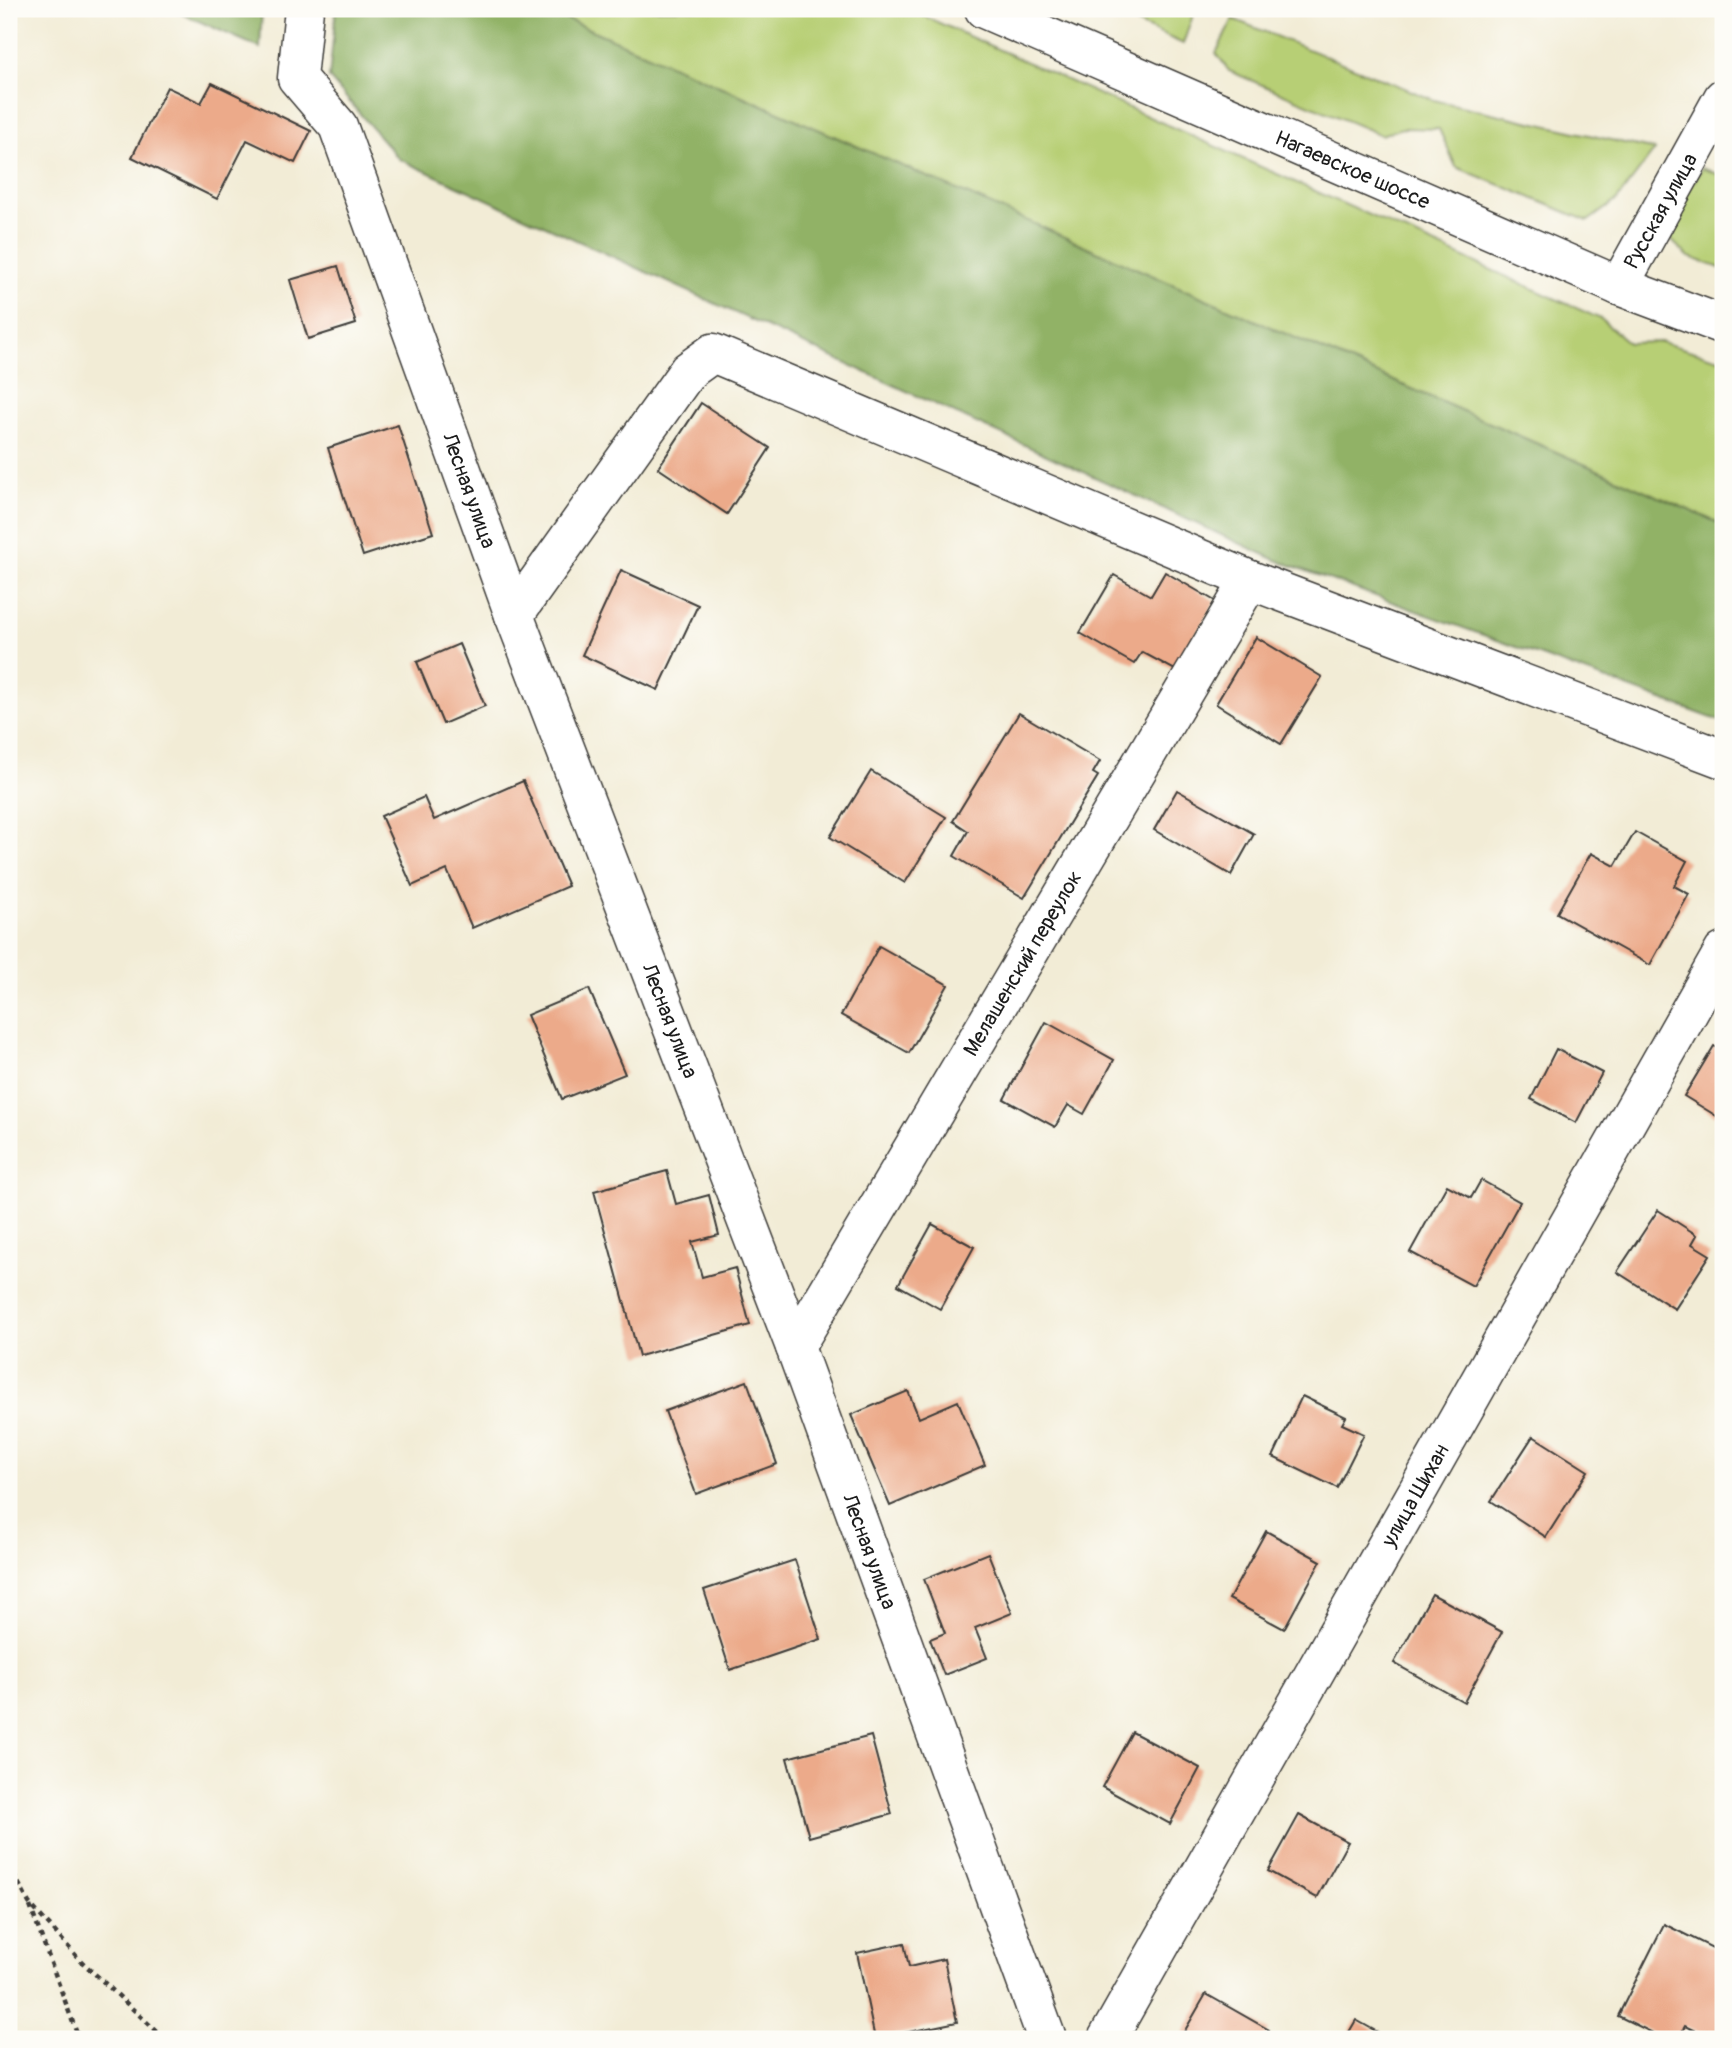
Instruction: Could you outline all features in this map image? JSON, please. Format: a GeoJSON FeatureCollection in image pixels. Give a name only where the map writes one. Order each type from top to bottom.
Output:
{"type":"FeatureCollection","features":[{"type":"Feature","properties":{"kind":"street","name":"Лесная улица"},"geometry":{"type":"LineString","coordinates":[[304,9],[297,78],[338,126],[514,615],[794,1346],[1047,2039]]}},
{"type":"Feature","properties":{"kind":"street","name":"Нагаевское шоссе"},"geometry":{"type":"LineString","coordinates":[[984,9],[1619,286],[1723,325]]}},
{"type":"Feature","properties":{"kind":"street","name":"Русская улица"},"geometry":{"type":"LineString","coordinates":[[1619,286],[1723,98]]}},
{"type":"Feature","properties":{"kind":"street"},"geometry":{"type":"LineString","coordinates":[[514,615],[688,371],[713,353],[1250,580],[1723,759]]}},
{"type":"Feature","properties":{"kind":"street","name":"Мелашенский переулок"},"geometry":{"type":"LineString","coordinates":[[794,1346],[1250,580]]}},
{"type":"Feature","properties":{"kind":"street","name":"улица Шихан"},"geometry":{"type":"LineString","coordinates":[[1107,2039],[1723,952]]}},
{"type":"Feature","properties":{"kind":"path"},"geometry":{"type":"LineString","coordinates":[[9,1865],[29,1903],[79,2039]]}},
{"type":"Feature","properties":{"kind":"path"},"geometry":{"type":"LineString","coordinates":[[29,1903],[81,1961],[165,2039]]}},
{"type":"Feature","properties":{"kind":"green space"},"geometry":{"type":"Polygon","coordinates":[[[171,9],[262,9],[260,48],[171,9]]]}},
{"type":"Feature","properties":{"kind":"green space"},"geometry":{"type":"Polygon","coordinates":[[[336,9],[543,9],[1723,525],[1723,722],[1276,560],[399,159],[329,78],[336,9]]]}},
{"type":"Feature","properties":{"kind":"green space"},"geometry":{"type":"Polygon","coordinates":[[[543,9],[908,9],[1601,319],[1629,343],[1661,342],[1723,360],[1723,525],[543,9]]]}},
{"type":"Feature","properties":{"kind":"green space"},"geometry":{"type":"Polygon","coordinates":[[[1106,9],[1178,9],[1193,15],[1183,44],[1106,9]]]}},
{"type":"Feature","properties":{"kind":"green space"},"geometry":{"type":"Polygon","coordinates":[[[1233,19],[1434,100],[1655,150],[1617,200],[1588,221],[1456,167],[1439,129],[1403,128],[1381,135],[1229,71],[1216,53],[1233,19]]]}},
{"type":"Feature","properties":{"kind":"green space"},"geometry":{"type":"Polygon","coordinates":[[[1702,168],[1723,176],[1723,269],[1689,257],[1672,241],[1668,224],[1702,168]]]}},
{"type":"Feature","properties":{"kind":"building"},"geometry":{"type":"Polygon","coordinates":[[[212,83],[311,131],[295,163],[247,140],[217,199],[132,157],[167,87],[201,103],[212,83]]]}},
{"type":"Feature","properties":{"kind":"building"},"geometry":{"type":"Polygon","coordinates":[[[338,266],[356,324],[308,339],[290,280],[338,266]]]}},
{"type":"Feature","properties":{"kind":"building"},"geometry":{"type":"Polygon","coordinates":[[[701,403],[770,448],[727,514],[658,468],[701,403]]]}},
{"type":"Feature","properties":{"kind":"building"},"geometry":{"type":"Polygon","coordinates":[[[398,425],[433,533],[363,556],[328,448],[398,425]]]}},
{"type":"Feature","properties":{"kind":"building"},"geometry":{"type":"Polygon","coordinates":[[[621,570],[698,605],[658,690],[582,655],[621,570]]]}},
{"type":"Feature","properties":{"kind":"building"},"geometry":{"type":"Polygon","coordinates":[[[1165,572],[1215,601],[1175,670],[1142,652],[1134,664],[1080,633],[1114,575],[1151,596],[1165,572]]]}},
{"type":"Feature","properties":{"kind":"building"},"geometry":{"type":"Polygon","coordinates":[[[1256,637],[1322,677],[1281,744],[1216,704],[1256,637]]]}},
{"type":"Feature","properties":{"kind":"building"},"geometry":{"type":"Polygon","coordinates":[[[459,644],[485,706],[443,724],[417,662],[459,644]]]}},
{"type":"Feature","properties":{"kind":"building"},"geometry":{"type":"Polygon","coordinates":[[[1019,713],[1100,761],[1093,773],[1098,776],[1024,898],[954,856],[968,831],[953,821],[1019,713]]]}},
{"type":"Feature","properties":{"kind":"building"},"geometry":{"type":"Polygon","coordinates":[[[871,771],[946,817],[905,883],[830,837],[871,771]]]}},
{"type":"Feature","properties":{"kind":"building"},"geometry":{"type":"Polygon","coordinates":[[[523,781],[568,886],[472,928],[447,870],[412,886],[381,816],[424,797],[434,820],[523,781]]]}},
{"type":"Feature","properties":{"kind":"building"},"geometry":{"type":"Polygon","coordinates":[[[1177,790],[1254,834],[1231,875],[1154,830],[1177,790]]]}},
{"type":"Feature","properties":{"kind":"building"},"geometry":{"type":"Polygon","coordinates":[[[1635,832],[1687,861],[1674,886],[1689,894],[1650,965],[1557,913],[1591,853],[1615,866],[1635,832]]]}},
{"type":"Feature","properties":{"kind":"building"},"geometry":{"type":"Polygon","coordinates":[[[879,946],[948,985],[909,1053],[841,1015],[879,946]]]}},
{"type":"Feature","properties":{"kind":"building"},"geometry":{"type":"Polygon","coordinates":[[[589,989],[625,1074],[562,1099],[527,1015],[589,989]]]}},
{"type":"Feature","properties":{"kind":"building"},"geometry":{"type":"Polygon","coordinates":[[[1046,1022],[1114,1060],[1084,1114],[1068,1105],[1055,1127],[1004,1099],[1046,1022]]]}},
{"type":"Feature","properties":{"kind":"building"},"geometry":{"type":"Polygon","coordinates":[[[1714,1046],[1723,1051],[1723,1120],[1684,1096],[1714,1046]]]}},
{"type":"Feature","properties":{"kind":"building"},"geometry":{"type":"Polygon","coordinates":[[[1556,1049],[1602,1073],[1576,1123],[1531,1099],[1556,1049]]]}},
{"type":"Feature","properties":{"kind":"building"},"geometry":{"type":"Polygon","coordinates":[[[667,1171],[676,1204],[709,1195],[719,1235],[692,1242],[702,1277],[735,1268],[750,1325],[639,1356],[594,1191],[667,1171]]]}},
{"type":"Feature","properties":{"kind":"building"},"geometry":{"type":"Polygon","coordinates":[[[1481,1180],[1520,1202],[1473,1286],[1410,1252],[1447,1185],[1471,1198],[1481,1180]]]}},
{"type":"Feature","properties":{"kind":"building"},"geometry":{"type":"Polygon","coordinates":[[[1658,1210],[1697,1235],[1692,1244],[1710,1255],[1675,1309],[1617,1272],[1658,1210]]]}},
{"type":"Feature","properties":{"kind":"building"},"geometry":{"type":"Polygon","coordinates":[[[932,1224],[974,1247],[940,1309],[898,1285],[932,1224]]]}},
{"type":"Feature","properties":{"kind":"building"},"geometry":{"type":"Polygon","coordinates":[[[747,1381],[777,1464],[696,1494],[665,1411],[747,1381]]]}},
{"type":"Feature","properties":{"kind":"building"},"geometry":{"type":"Polygon","coordinates":[[[908,1391],[919,1418],[958,1401],[985,1465],[890,1506],[851,1415],[908,1391]]]}},
{"type":"Feature","properties":{"kind":"building"},"geometry":{"type":"Polygon","coordinates":[[[1302,1396],[1346,1417],[1342,1424],[1364,1434],[1337,1488],[1273,1457],[1302,1396]]]}},
{"type":"Feature","properties":{"kind":"building"},"geometry":{"type":"Polygon","coordinates":[[[1533,1436],[1588,1471],[1546,1537],[1491,1501],[1533,1436]]]}},
{"type":"Feature","properties":{"kind":"building"},"geometry":{"type":"Polygon","coordinates":[[[1266,1531],[1321,1561],[1284,1629],[1229,1599],[1266,1531]]]}},
{"type":"Feature","properties":{"kind":"building"},"geometry":{"type":"Polygon","coordinates":[[[988,1553],[1012,1613],[975,1628],[987,1658],[944,1675],[930,1639],[945,1633],[924,1579],[988,1553]]]}},
{"type":"Feature","properties":{"kind":"building"},"geometry":{"type":"Polygon","coordinates":[[[795,1560],[821,1639],[730,1670],[704,1590],[795,1560]]]}},
{"type":"Feature","properties":{"kind":"building"},"geometry":{"type":"Polygon","coordinates":[[[1432,1594],[1502,1632],[1464,1702],[1394,1663],[1432,1594]]]}},
{"type":"Feature","properties":{"kind":"building"},"geometry":{"type":"Polygon","coordinates":[[[1132,1732],[1200,1768],[1170,1824],[1102,1787],[1132,1732]]]}},
{"type":"Feature","properties":{"kind":"building"},"geometry":{"type":"Polygon","coordinates":[[[871,1736],[892,1814],[809,1837],[787,1758],[871,1736]]]}},
{"type":"Feature","properties":{"kind":"building"},"geometry":{"type":"Polygon","coordinates":[[[1299,1815],[1348,1842],[1317,1898],[1268,1871],[1299,1815]]]}},
{"type":"Feature","properties":{"kind":"building"},"geometry":{"type":"Polygon","coordinates":[[[1664,1924],[1723,1953],[1723,2031],[1719,2039],[1712,2039],[1685,2026],[1678,2039],[1665,2039],[1618,2016],[1664,1924]]]}},
{"type":"Feature","properties":{"kind":"building"},"geometry":{"type":"Polygon","coordinates":[[[904,1943],[909,1967],[944,1959],[957,2022],[875,2039],[857,1953],[904,1943]]]}},
{"type":"Feature","properties":{"kind":"building"},"geometry":{"type":"Polygon","coordinates":[[[1206,1994],[1269,2030],[1264,2039],[1180,2039],[1206,1994]]]}},
{"type":"Feature","properties":{"kind":"building"},"geometry":{"type":"Polygon","coordinates":[[[1356,2020],[1390,2039],[1345,2039],[1356,2020]]]}}]}
